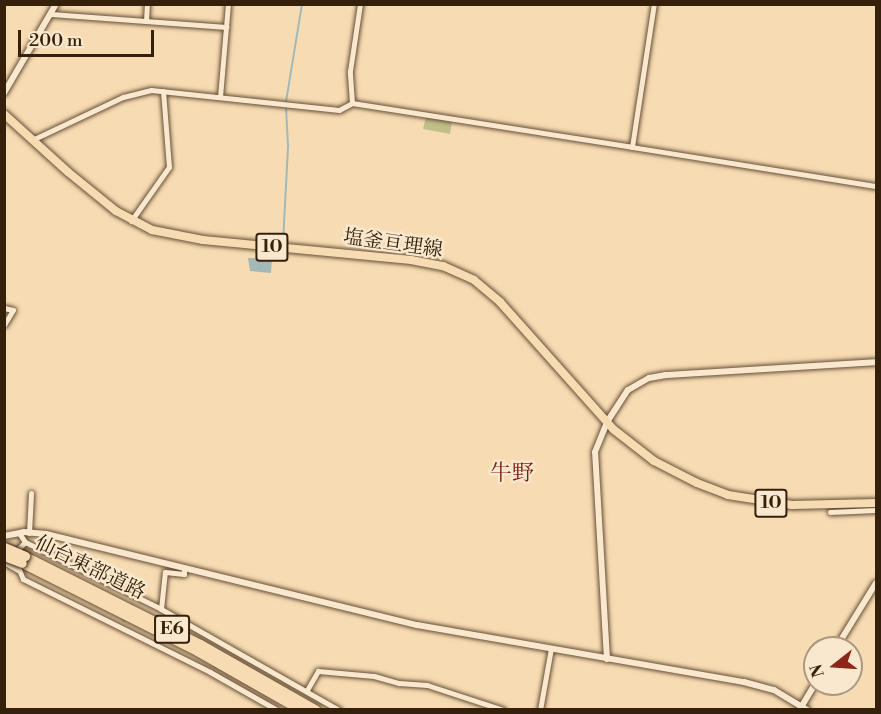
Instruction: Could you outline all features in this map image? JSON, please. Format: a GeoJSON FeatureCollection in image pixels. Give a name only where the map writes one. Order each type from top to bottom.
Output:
{"type":"FeatureCollection","features":[{"type":"Feature","properties":{"kind":"highway","name":"仙台東部道路"},"geometry":{"type":"LineString","coordinates":[[4,547],[22,563],[131,617],[301,710]]}},
{"type":"Feature","properties":{"kind":"highway","name":"仙台東部道路"},"geometry":{"type":"LineString","coordinates":[[4,555],[200,644],[316,710]]}},
{"type":"Feature","properties":{"kind":"main road","name":"塩釜亘理線"},"geometry":{"type":"LineString","coordinates":[[4,114],[68,172],[131,220],[152,230],[190,239],[411,260],[458,272],[474,280],[500,302],[607,423],[635,449],[671,472],[728,495],[792,506],[876,502]]}},
{"type":"Feature","properties":{"kind":"street"},"geometry":{"type":"LineString","coordinates":[[4,93],[56,4]]}},
{"type":"Feature","properties":{"kind":"street"},"geometry":{"type":"LineString","coordinates":[[146,21],[147,4]]}},
{"type":"Feature","properties":{"kind":"street"},"geometry":{"type":"LineString","coordinates":[[220,97],[228,4]]}},
{"type":"Feature","properties":{"kind":"street"},"geometry":{"type":"LineString","coordinates":[[352,103],[350,71],[360,4]]}},
{"type":"Feature","properties":{"kind":"street"},"geometry":{"type":"LineString","coordinates":[[632,147],[654,4]]}},
{"type":"Feature","properties":{"kind":"street"},"geometry":{"type":"LineString","coordinates":[[51,14],[227,27]]}},
{"type":"Feature","properties":{"kind":"street"},"geometry":{"type":"LineString","coordinates":[[32,140],[123,97],[141,92],[163,91],[339,110],[352,103],[876,186]]}},
{"type":"Feature","properties":{"kind":"street"},"geometry":{"type":"LineString","coordinates":[[131,220],[169,167],[163,91]]}},
{"type":"Feature","properties":{"kind":"street"},"geometry":{"type":"LineString","coordinates":[[4,308],[13,310],[4,325]]}},
{"type":"Feature","properties":{"kind":"street"},"geometry":{"type":"LineString","coordinates":[[608,659],[595,459],[596,444],[628,390],[649,378],[876,362]]}},
{"type":"Feature","properties":{"kind":"street"},"geometry":{"type":"LineString","coordinates":[[29,533],[31,493]]}},
{"type":"Feature","properties":{"kind":"street"},"geometry":{"type":"LineString","coordinates":[[830,512],[876,510]]}},
{"type":"Feature","properties":{"kind":"street"},"geometry":{"type":"LineString","coordinates":[[4,536],[19,533],[46,534],[417,625],[744,682],[774,690],[803,708]]}},
{"type":"Feature","properties":{"kind":"street"},"geometry":{"type":"LineString","coordinates":[[19,533],[25,542],[135,600],[161,609],[339,710]]}},
{"type":"Feature","properties":{"kind":"street"},"geometry":{"type":"LineString","coordinates":[[25,542],[20,548],[24,579],[214,670],[276,710]]}},
{"type":"Feature","properties":{"kind":"street"},"geometry":{"type":"LineString","coordinates":[[4,562],[22,563]]}},
{"type":"Feature","properties":{"kind":"street"},"geometry":{"type":"LineString","coordinates":[[161,609],[165,572],[184,574],[184,568]]}},
{"type":"Feature","properties":{"kind":"street"},"geometry":{"type":"LineString","coordinates":[[843,636],[876,583]]}},
{"type":"Feature","properties":{"kind":"street"},"geometry":{"type":"LineString","coordinates":[[224,651],[227,645]]}},
{"type":"Feature","properties":{"kind":"street"},"geometry":{"type":"LineString","coordinates":[[540,710],[551,648]]}},
{"type":"Feature","properties":{"kind":"street"},"geometry":{"type":"LineString","coordinates":[[307,690],[318,671],[427,685],[503,710]]}},
{"type":"Feature","properties":{"kind":"street"},"geometry":{"type":"LineString","coordinates":[[478,710],[482,703]]}},
{"type":"Feature","properties":{"kind":"shaded area"},"geometry":{"type":"Polygon","coordinates":[[[426,117],[452,121],[450,134],[423,129],[426,117]]]}},
{"type":"Feature","properties":{"kind":"water"},"geometry":{"type":"Polygon","coordinates":[[[248,258],[272,259],[271,273],[250,271],[248,258]]]}},
{"type":"Feature","properties":{"kind":"waterway"},"geometry":{"type":"LineString","coordinates":[[286,102],[302,4]]}},
{"type":"Feature","properties":{"kind":"waterway"},"geometry":{"type":"LineString","coordinates":[[283,243],[288,146],[286,107]]}},
{"type":"Feature","properties":{"kind":"tunnel"},"geometry":{"type":"LineString","coordinates":[[123,621],[133,603]]}},
{"type":"Feature","properties":{"kind":"tunnel"},"geometry":{"type":"LineString","coordinates":[[215,668],[224,651]]}},
{"type":"Feature","properties":{"kind":"district","name":"牛野"},"geometry":{"type":"Point","coordinates":[512,474]}}]}
